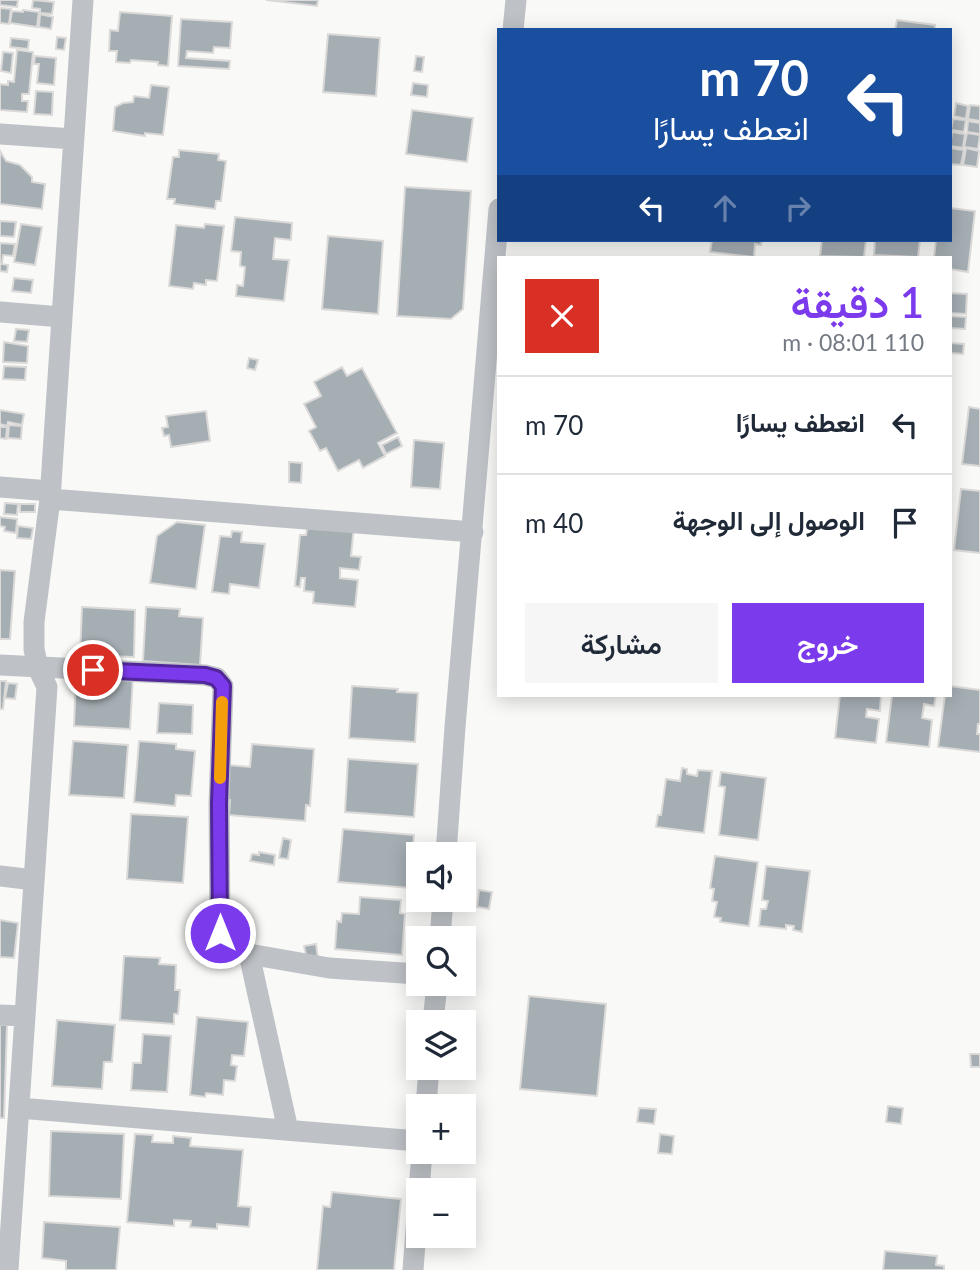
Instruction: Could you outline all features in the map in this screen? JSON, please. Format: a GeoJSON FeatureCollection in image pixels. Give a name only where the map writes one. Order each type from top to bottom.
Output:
{"type":"FeatureCollection","features":[{"type":"Feature","properties":{"kind":"street"},"geometry":{"type":"LineString","coordinates":[[8,1270],[47,687],[38,668],[34,649],[34,622],[50,495],[83,0]]}},
{"type":"Feature","properties":{"kind":"street"},"geometry":{"type":"LineString","coordinates":[[513,28],[516,0]]}},
{"type":"Feature","properties":{"kind":"street"},"geometry":{"type":"LineString","coordinates":[[0,134],[74,139]]}},
{"type":"Feature","properties":{"kind":"street"},"geometry":{"type":"LineString","coordinates":[[447,842],[454,727],[497,233]]}},
{"type":"Feature","properties":{"kind":"street"},"geometry":{"type":"LineString","coordinates":[[0,312],[62,317]]}},
{"type":"Feature","properties":{"kind":"street"},"geometry":{"type":"LineString","coordinates":[[0,487],[50,495],[472,532]]}},
{"type":"Feature","properties":{"kind":"street"},"geometry":{"type":"LineString","coordinates":[[0,665],[205,675],[216,678],[223,686],[219,803],[220,933],[249,954],[329,968],[406,973]]}},
{"type":"Feature","properties":{"kind":"street"},"geometry":{"type":"LineString","coordinates":[[0,876],[34,880]]}},
{"type":"Feature","properties":{"kind":"street"},"geometry":{"type":"LineString","coordinates":[[249,954],[288,1130]]}},
{"type":"Feature","properties":{"kind":"street"},"geometry":{"type":"LineString","coordinates":[[0,1015],[25,1016]]}},
{"type":"Feature","properties":{"kind":"street"},"geometry":{"type":"LineString","coordinates":[[19,1108],[406,1140]]}},
{"type":"Feature","properties":{"kind":"street"},"geometry":{"type":"LineString","coordinates":[[414,1270],[415,1248]]}},
{"type":"Feature","properties":{"kind":"building"},"geometry":{"type":"Polygon","coordinates":[[[0,0],[18,0],[17,7],[0,5],[0,0]]]}},
{"type":"Feature","properties":{"kind":"building"},"geometry":{"type":"Polygon","coordinates":[[[33,0],[54,2],[52,14],[40,13],[40,9],[32,8],[33,0]]]}},
{"type":"Feature","properties":{"kind":"building"},"geometry":{"type":"Polygon","coordinates":[[[266,0],[318,0],[317,6],[266,0]]]}},
{"type":"Feature","properties":{"kind":"building"},"geometry":{"type":"Polygon","coordinates":[[[0,8],[11,9],[9,24],[0,23],[0,8]]]}},
{"type":"Feature","properties":{"kind":"building"},"geometry":{"type":"Polygon","coordinates":[[[12,11],[39,12],[37,27],[10,23],[12,11]]]}},
{"type":"Feature","properties":{"kind":"building"},"geometry":{"type":"Polygon","coordinates":[[[120,12],[172,16],[168,66],[158,65],[158,62],[116,62],[117,51],[109,51],[110,30],[118,31],[120,12]]]}},
{"type":"Feature","properties":{"kind":"building"},"geometry":{"type":"Polygon","coordinates":[[[40,14],[53,17],[51,29],[39,27],[40,14]]]}},
{"type":"Feature","properties":{"kind":"building"},"geometry":{"type":"Polygon","coordinates":[[[181,19],[232,22],[230,48],[214,47],[213,53],[187,51],[186,58],[230,61],[229,69],[178,66],[181,19]]]}},
{"type":"Feature","properties":{"kind":"building"},"geometry":{"type":"Polygon","coordinates":[[[897,20],[935,25],[935,28],[895,28],[897,20]]]}},
{"type":"Feature","properties":{"kind":"building"},"geometry":{"type":"Polygon","coordinates":[[[328,34],[380,38],[376,96],[323,92],[328,34]]]}},
{"type":"Feature","properties":{"kind":"building"},"geometry":{"type":"Polygon","coordinates":[[[57,37],[66,38],[64,50],[56,49],[57,37]]]}},
{"type":"Feature","properties":{"kind":"building"},"geometry":{"type":"Polygon","coordinates":[[[11,38],[29,40],[28,49],[10,47],[11,38]]]}},
{"type":"Feature","properties":{"kind":"building"},"geometry":{"type":"Polygon","coordinates":[[[17,50],[33,52],[29,94],[22,94],[22,101],[28,101],[27,112],[0,110],[0,84],[8,85],[8,81],[14,82],[17,50]]]}},
{"type":"Feature","properties":{"kind":"building"},"geometry":{"type":"Polygon","coordinates":[[[3,52],[13,53],[11,73],[1,71],[3,52]]]}},
{"type":"Feature","properties":{"kind":"building"},"geometry":{"type":"Polygon","coordinates":[[[35,56],[56,58],[54,85],[37,83],[39,64],[34,64],[35,56]]]}},
{"type":"Feature","properties":{"kind":"building"},"geometry":{"type":"Polygon","coordinates":[[[416,56],[424,57],[422,72],[414,71],[416,56]]]}},
{"type":"Feature","properties":{"kind":"building"},"geometry":{"type":"Polygon","coordinates":[[[413,83],[428,85],[427,97],[411,95],[413,83]]]}},
{"type":"Feature","properties":{"kind":"building"},"geometry":{"type":"Polygon","coordinates":[[[151,85],[169,87],[163,135],[145,133],[145,136],[113,131],[115,107],[133,102],[134,96],[149,98],[151,85]]]}},
{"type":"Feature","properties":{"kind":"building"},"geometry":{"type":"Polygon","coordinates":[[[36,91],[53,92],[52,115],[34,114],[36,91]]]}},
{"type":"Feature","properties":{"kind":"building"},"geometry":{"type":"Polygon","coordinates":[[[956,103],[968,106],[966,119],[954,116],[956,103]]]}},
{"type":"Feature","properties":{"kind":"building"},"geometry":{"type":"Polygon","coordinates":[[[970,105],[980,106],[980,121],[968,119],[970,105]]]}},
{"type":"Feature","properties":{"kind":"building"},"geometry":{"type":"Polygon","coordinates":[[[412,110],[473,118],[467,162],[406,154],[412,110]]]}},
{"type":"Feature","properties":{"kind":"building"},"geometry":{"type":"Polygon","coordinates":[[[953,119],[966,120],[964,132],[952,130],[953,119]]]}},
{"type":"Feature","properties":{"kind":"building"},"geometry":{"type":"Polygon","coordinates":[[[968,121],[980,123],[980,134],[967,132],[968,121]]]}},
{"type":"Feature","properties":{"kind":"building"},"geometry":{"type":"Polygon","coordinates":[[[952,132],[965,134],[963,148],[952,146],[952,132]]]}},
{"type":"Feature","properties":{"kind":"building"},"geometry":{"type":"Polygon","coordinates":[[[967,133],[980,135],[978,149],[964,147],[967,133]]]}},
{"type":"Feature","properties":{"kind":"building"},"geometry":{"type":"Polygon","coordinates":[[[952,148],[964,150],[961,165],[952,164],[952,148]]]}},
{"type":"Feature","properties":{"kind":"building"},"geometry":{"type":"Polygon","coordinates":[[[966,148],[979,151],[977,167],[963,165],[966,148]]]}},
{"type":"Feature","properties":{"kind":"building"},"geometry":{"type":"Polygon","coordinates":[[[179,150],[219,154],[218,160],[226,161],[221,201],[216,201],[215,209],[174,204],[175,199],[167,199],[173,157],[179,157],[179,150]]]}},
{"type":"Feature","properties":{"kind":"building"},"geometry":{"type":"Polygon","coordinates":[[[0,151],[6,161],[20,165],[32,177],[32,182],[45,184],[42,209],[0,204],[0,151]]]}},
{"type":"Feature","properties":{"kind":"building"},"geometry":{"type":"Polygon","coordinates":[[[405,187],[471,191],[463,309],[451,319],[397,316],[405,187]]]}},
{"type":"Feature","properties":{"kind":"building"},"geometry":{"type":"Polygon","coordinates":[[[952,208],[975,211],[968,272],[952,269],[952,256],[934,256],[936,242],[952,242],[952,208]]]}},
{"type":"Feature","properties":{"kind":"building"},"geometry":{"type":"Polygon","coordinates":[[[235,217],[292,223],[291,240],[275,238],[273,259],[289,260],[284,301],[236,296],[237,285],[243,286],[245,267],[240,266],[241,252],[231,251],[235,217]]]}},
{"type":"Feature","properties":{"kind":"building"},"geometry":{"type":"Polygon","coordinates":[[[0,221],[16,222],[14,237],[0,236],[0,221]]]}},
{"type":"Feature","properties":{"kind":"building"},"geometry":{"type":"Polygon","coordinates":[[[21,224],[42,227],[35,265],[14,262],[21,224]]]}},
{"type":"Feature","properties":{"kind":"building"},"geometry":{"type":"Polygon","coordinates":[[[205,224],[224,226],[217,281],[206,280],[206,285],[194,283],[193,289],[169,286],[176,225],[204,228],[205,224]]]}},
{"type":"Feature","properties":{"kind":"building"},"geometry":{"type":"Polygon","coordinates":[[[328,236],[383,241],[378,314],[322,309],[328,236]]]}},
{"type":"Feature","properties":{"kind":"building"},"geometry":{"type":"Polygon","coordinates":[[[712,242],[762,242],[761,245],[755,244],[754,256],[710,252],[712,242]]]}},
{"type":"Feature","properties":{"kind":"building"},"geometry":{"type":"Polygon","coordinates":[[[822,242],[866,242],[864,256],[820,256],[822,242]]]}},
{"type":"Feature","properties":{"kind":"building"},"geometry":{"type":"Polygon","coordinates":[[[875,242],[920,242],[918,256],[874,255],[875,242]]]}},
{"type":"Feature","properties":{"kind":"building"},"geometry":{"type":"Polygon","coordinates":[[[0,243],[15,244],[13,256],[3,255],[2,264],[8,265],[7,272],[0,271],[0,243]]]}},
{"type":"Feature","properties":{"kind":"building"},"geometry":{"type":"Polygon","coordinates":[[[14,278],[33,280],[31,293],[12,291],[14,278]]]}},
{"type":"Feature","properties":{"kind":"building"},"geometry":{"type":"Polygon","coordinates":[[[952,293],[967,294],[966,314],[952,313],[952,293]]]}},
{"type":"Feature","properties":{"kind":"building"},"geometry":{"type":"Polygon","coordinates":[[[952,316],[966,317],[965,329],[952,328],[952,316]]]}},
{"type":"Feature","properties":{"kind":"building"},"geometry":{"type":"Polygon","coordinates":[[[16,329],[29,330],[27,342],[14,341],[16,329]]]}},
{"type":"Feature","properties":{"kind":"building"},"geometry":{"type":"Polygon","coordinates":[[[4,342],[28,346],[27,363],[3,362],[4,342]]]}},
{"type":"Feature","properties":{"kind":"building"},"geometry":{"type":"Polygon","coordinates":[[[952,343],[964,344],[963,354],[952,353],[952,343]]]}},
{"type":"Feature","properties":{"kind":"building"},"geometry":{"type":"Polygon","coordinates":[[[249,358],[258,360],[255,370],[247,368],[249,358]]]}},
{"type":"Feature","properties":{"kind":"building"},"geometry":{"type":"Polygon","coordinates":[[[4,366],[26,367],[25,380],[3,379],[4,366]]]}},
{"type":"Feature","properties":{"kind":"building"},"geometry":{"type":"Polygon","coordinates":[[[342,367],[347,376],[362,368],[397,433],[378,443],[385,456],[363,468],[359,460],[338,471],[326,448],[320,451],[309,431],[316,427],[304,404],[321,396],[314,382],[342,367]]]}},
{"type":"Feature","properties":{"kind":"building"},"geometry":{"type":"Polygon","coordinates":[[[969,407],[980,409],[980,466],[962,464],[969,407]]]}},
{"type":"Feature","properties":{"kind":"building"},"geometry":{"type":"Polygon","coordinates":[[[0,410],[24,414],[22,425],[8,422],[7,426],[0,424],[0,410]]]}},
{"type":"Feature","properties":{"kind":"building"},"geometry":{"type":"Polygon","coordinates":[[[206,411],[210,441],[171,447],[169,435],[164,436],[162,428],[168,427],[166,416],[206,411]]]}},
{"type":"Feature","properties":{"kind":"building"},"geometry":{"type":"Polygon","coordinates":[[[9,425],[22,426],[21,439],[8,438],[9,425]]]}},
{"type":"Feature","properties":{"kind":"building"},"geometry":{"type":"Polygon","coordinates":[[[0,427],[7,427],[6,439],[0,438],[0,427]]]}},
{"type":"Feature","properties":{"kind":"building"},"geometry":{"type":"Polygon","coordinates":[[[398,437],[402,446],[386,454],[382,445],[398,437]]]}},
{"type":"Feature","properties":{"kind":"building"},"geometry":{"type":"Polygon","coordinates":[[[414,440],[444,443],[440,489],[411,487],[414,440]]]}},
{"type":"Feature","properties":{"kind":"building"},"geometry":{"type":"Polygon","coordinates":[[[289,462],[302,463],[301,483],[289,482],[289,462]]]}},
{"type":"Feature","properties":{"kind":"building"},"geometry":{"type":"Polygon","coordinates":[[[961,489],[980,491],[980,553],[954,550],[961,489]]]}},
{"type":"Feature","properties":{"kind":"building"},"geometry":{"type":"Polygon","coordinates":[[[5,503],[18,504],[17,515],[4,514],[5,503]]]}},
{"type":"Feature","properties":{"kind":"building"},"geometry":{"type":"Polygon","coordinates":[[[20,504],[35,504],[35,512],[20,512],[20,504]]]}},
{"type":"Feature","properties":{"kind":"building"},"geometry":{"type":"Polygon","coordinates":[[[0,517],[17,519],[16,533],[4,531],[5,527],[0,526],[0,517]]]}},
{"type":"Feature","properties":{"kind":"building"},"geometry":{"type":"Polygon","coordinates":[[[177,522],[205,525],[196,589],[150,583],[157,536],[177,522]]]}},
{"type":"Feature","properties":{"kind":"building"},"geometry":{"type":"Polygon","coordinates":[[[308,522],[354,526],[351,556],[361,557],[359,570],[340,568],[340,578],[358,580],[355,607],[313,603],[314,592],[304,591],[305,578],[301,578],[300,587],[295,586],[300,535],[306,535],[308,522]]]}},
{"type":"Feature","properties":{"kind":"building"},"geometry":{"type":"Polygon","coordinates":[[[18,526],[33,528],[31,539],[17,538],[18,526]]]}},
{"type":"Feature","properties":{"kind":"building"},"geometry":{"type":"Polygon","coordinates":[[[232,531],[242,532],[241,542],[265,544],[259,588],[230,584],[229,594],[212,592],[220,536],[231,537],[232,531]]]}},
{"type":"Feature","properties":{"kind":"building"},"geometry":{"type":"Polygon","coordinates":[[[0,570],[15,571],[10,639],[0,639],[0,570]]]}},
{"type":"Feature","properties":{"kind":"building"},"geometry":{"type":"Polygon","coordinates":[[[82,607],[135,610],[134,657],[80,655],[82,607]]]}},
{"type":"Feature","properties":{"kind":"building"},"geometry":{"type":"Polygon","coordinates":[[[146,607],[180,609],[179,616],[203,618],[200,665],[143,661],[146,607]]]}},
{"type":"Feature","properties":{"kind":"building"},"geometry":{"type":"Polygon","coordinates":[[[76,673],[133,676],[130,729],[74,726],[76,673]]]}},
{"type":"Feature","properties":{"kind":"building"},"geometry":{"type":"Polygon","coordinates":[[[0,681],[6,681],[3,709],[0,709],[0,681]]]}},
{"type":"Feature","properties":{"kind":"building"},"geometry":{"type":"Polygon","coordinates":[[[8,683],[17,684],[15,699],[5,698],[8,683]]]}},
{"type":"Feature","properties":{"kind":"building"},"geometry":{"type":"Polygon","coordinates":[[[352,686],[418,693],[415,742],[349,738],[352,686]]]}},
{"type":"Feature","properties":{"kind":"building"},"geometry":{"type":"Polygon","coordinates":[[[952,686],[980,690],[980,724],[977,734],[980,734],[980,752],[938,747],[945,697],[952,697],[952,686]]]}},
{"type":"Feature","properties":{"kind":"building"},"geometry":{"type":"Polygon","coordinates":[[[840,697],[881,697],[880,711],[867,709],[866,717],[879,719],[876,743],[835,738],[840,697]]]}},
{"type":"Feature","properties":{"kind":"building"},"geometry":{"type":"Polygon","coordinates":[[[892,697],[936,697],[934,706],[924,704],[922,718],[932,720],[929,747],[886,742],[892,697]]]}},
{"type":"Feature","properties":{"kind":"building"},"geometry":{"type":"Polygon","coordinates":[[[159,703],[193,705],[192,734],[157,733],[159,703]]]}},
{"type":"Feature","properties":{"kind":"building"},"geometry":{"type":"Polygon","coordinates":[[[73,741],[128,745],[124,798],[69,795],[73,741]]]}},
{"type":"Feature","properties":{"kind":"building"},"geometry":{"type":"Polygon","coordinates":[[[139,741],[176,744],[176,749],[195,751],[191,796],[176,795],[175,806],[134,802],[139,741]]]}},
{"type":"Feature","properties":{"kind":"building"},"geometry":{"type":"Polygon","coordinates":[[[252,744],[314,749],[310,806],[306,805],[305,821],[229,815],[230,800],[225,800],[228,765],[250,767],[252,744]]]}},
{"type":"Feature","properties":{"kind":"building"},"geometry":{"type":"Polygon","coordinates":[[[348,759],[418,764],[414,817],[345,812],[348,759]]]}},
{"type":"Feature","properties":{"kind":"building"},"geometry":{"type":"Polygon","coordinates":[[[682,768],[687,769],[687,774],[697,776],[698,770],[712,771],[704,833],[656,827],[658,815],[661,815],[666,779],[680,781],[682,768]]]}},
{"type":"Feature","properties":{"kind":"building"},"geometry":{"type":"Polygon","coordinates":[[[721,772],[766,778],[758,840],[719,835],[725,787],[719,786],[721,772]]]}},
{"type":"Feature","properties":{"kind":"building"},"geometry":{"type":"Polygon","coordinates":[[[131,814],[188,817],[183,883],[127,879],[131,814]]]}},
{"type":"Feature","properties":{"kind":"building"},"geometry":{"type":"Polygon","coordinates":[[[343,829],[414,835],[413,842],[406,842],[406,888],[338,882],[343,829]]]}},
{"type":"Feature","properties":{"kind":"building"},"geometry":{"type":"Polygon","coordinates":[[[283,838],[291,840],[288,859],[279,858],[283,838]]]}},
{"type":"Feature","properties":{"kind":"building"},"geometry":{"type":"Polygon","coordinates":[[[259,852],[275,855],[274,865],[250,861],[252,854],[259,855],[259,852]]]}},
{"type":"Feature","properties":{"kind":"building"},"geometry":{"type":"Polygon","coordinates":[[[715,856],[758,862],[749,926],[720,922],[721,918],[714,917],[717,902],[712,901],[714,889],[710,888],[715,856]]]}},
{"type":"Feature","properties":{"kind":"building"},"geometry":{"type":"Polygon","coordinates":[[[766,866],[810,871],[802,932],[793,930],[794,926],[786,925],[786,929],[759,926],[761,909],[766,909],[768,901],[762,900],[766,866]]]}},
{"type":"Feature","properties":{"kind":"building"},"geometry":{"type":"Polygon","coordinates":[[[479,890],[492,892],[489,909],[477,907],[479,890]]]}},
{"type":"Feature","properties":{"kind":"building"},"geometry":{"type":"Polygon","coordinates":[[[360,897],[401,900],[400,913],[405,914],[402,955],[335,949],[337,921],[341,922],[342,913],[359,914],[360,897]]]}},
{"type":"Feature","properties":{"kind":"building"},"geometry":{"type":"Polygon","coordinates":[[[0,920],[18,923],[14,958],[0,957],[0,920]]]}},
{"type":"Feature","properties":{"kind":"building"},"geometry":{"type":"Polygon","coordinates":[[[316,944],[318,958],[307,960],[304,946],[316,944]]]}},
{"type":"Feature","properties":{"kind":"building"},"geometry":{"type":"Polygon","coordinates":[[[124,956],[160,958],[159,964],[176,965],[175,990],[180,990],[178,1014],[174,1014],[174,1024],[120,1020],[124,956]]]}},
{"type":"Feature","properties":{"kind":"building"},"geometry":{"type":"Polygon","coordinates":[[[529,996],[606,1004],[597,1096],[520,1089],[529,996]]]}},
{"type":"Feature","properties":{"kind":"building"},"geometry":{"type":"Polygon","coordinates":[[[197,1017],[248,1022],[244,1056],[232,1055],[231,1065],[237,1066],[235,1081],[224,1080],[223,1095],[190,1095],[197,1017]]]}},
{"type":"Feature","properties":{"kind":"building"},"geometry":{"type":"Polygon","coordinates":[[[57,1020],[115,1025],[112,1062],[104,1062],[102,1089],[52,1086],[57,1020]]]}},
{"type":"Feature","properties":{"kind":"building"},"geometry":{"type":"Polygon","coordinates":[[[0,1025],[7,1025],[4,1118],[0,1118],[0,1025]]]}},
{"type":"Feature","properties":{"kind":"building"},"geometry":{"type":"Polygon","coordinates":[[[143,1034],[171,1036],[167,1092],[131,1090],[133,1063],[141,1063],[143,1034]]]}},
{"type":"Feature","properties":{"kind":"building"},"geometry":{"type":"Polygon","coordinates":[[[970,1054],[980,1054],[980,1067],[971,1067],[970,1054]]]}},
{"type":"Feature","properties":{"kind":"building"},"geometry":{"type":"Polygon","coordinates":[[[888,1106],[903,1108],[901,1124],[886,1122],[888,1106]]]}},
{"type":"Feature","properties":{"kind":"building"},"geometry":{"type":"Polygon","coordinates":[[[639,1108],[656,1109],[654,1124],[637,1122],[639,1108]]]}},
{"type":"Feature","properties":{"kind":"building"},"geometry":{"type":"Polygon","coordinates":[[[51,1131],[124,1134],[121,1199],[49,1196],[51,1131]]]}},
{"type":"Feature","properties":{"kind":"building"},"geometry":{"type":"Polygon","coordinates":[[[135,1134],[153,1135],[152,1142],[173,1143],[173,1136],[191,1138],[190,1146],[243,1150],[238,1206],[251,1207],[249,1227],[217,1224],[217,1229],[190,1227],[191,1221],[174,1220],[174,1226],[127,1222],[135,1134]]]}},
{"type":"Feature","properties":{"kind":"building"},"geometry":{"type":"Polygon","coordinates":[[[660,1134],[674,1136],[672,1154],[658,1153],[660,1134]]]}},
{"type":"Feature","properties":{"kind":"building"},"geometry":{"type":"Polygon","coordinates":[[[332,1192],[401,1199],[394,1270],[317,1270],[323,1206],[330,1207],[332,1192]]]}},
{"type":"Feature","properties":{"kind":"building"},"geometry":{"type":"Polygon","coordinates":[[[44,1222],[120,1227],[116,1270],[66,1270],[66,1261],[42,1258],[44,1222]]]}},
{"type":"Feature","properties":{"kind":"building"},"geometry":{"type":"Polygon","coordinates":[[[885,1251],[937,1256],[936,1265],[944,1266],[944,1270],[883,1270],[885,1251]]]}},
{"type":"Feature","properties":{"kind":"slow traffic"},"geometry":{"type":"LineString","coordinates":[[220,778],[222,702]]}},
{"type":"Feature","properties":{"kind":"route"},"geometry":{"type":"LineString","coordinates":[[93,670],[205,675],[216,678],[223,686],[219,803],[220,933]]}}]}
